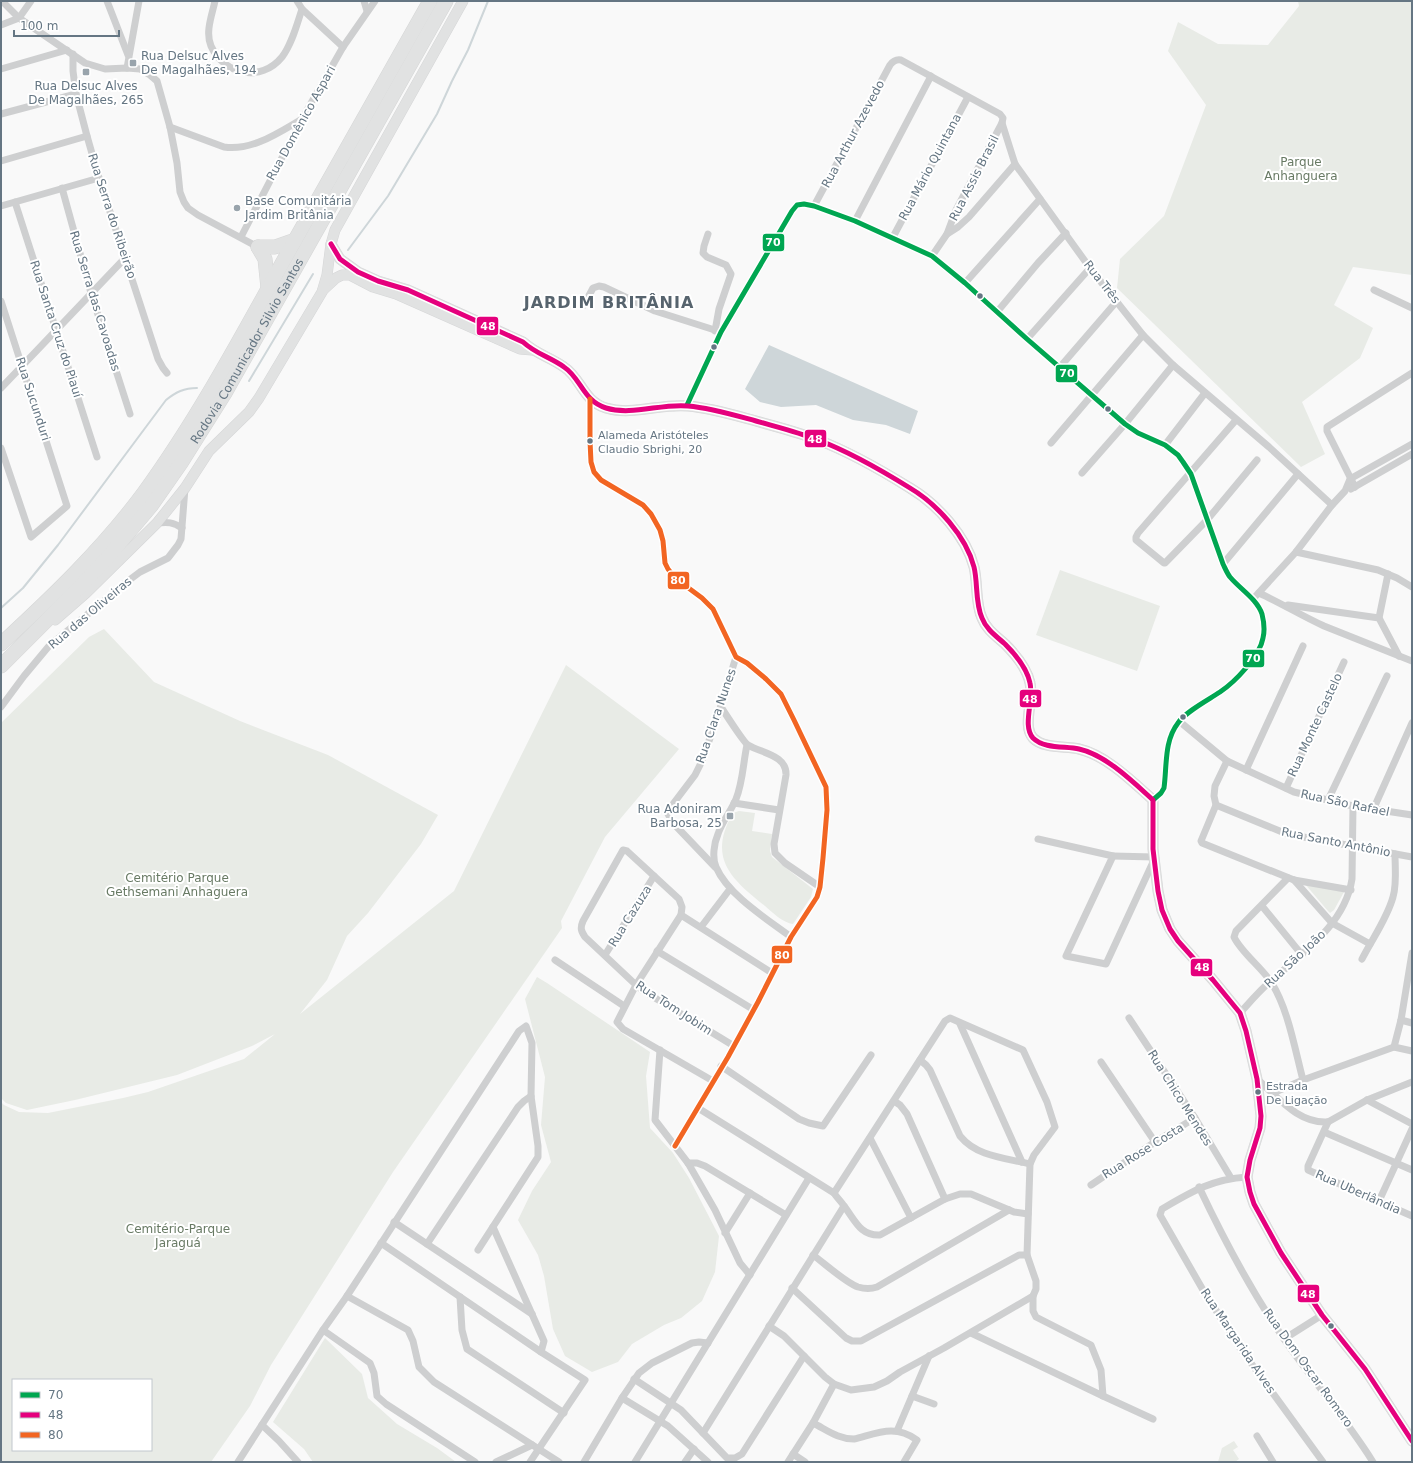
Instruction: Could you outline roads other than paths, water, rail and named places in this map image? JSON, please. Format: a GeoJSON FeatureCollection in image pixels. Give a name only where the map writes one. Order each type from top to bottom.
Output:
{"type":"FeatureCollection","features":[{"type":"Feature","properties":{"kind":"highway","name":"Rodovia Comunicador Silvio Santos"},"geometry":{"type":"LineString","coordinates":[[1,644],[83,566],[142,495],[189,425],[368,113],[430,1]]}},
{"type":"Feature","properties":{"kind":"highway","name":"Rodovia Comunicador Silvio Santos"},"geometry":{"type":"LineString","coordinates":[[1,666],[108,557],[151,506],[181,463],[225,393],[446,1]]}},
{"type":"Feature","properties":{"kind":"highway"},"geometry":{"type":"LineString","coordinates":[[268,288],[265,260],[258,247],[275,247],[295,240]]}},
{"type":"Feature","properties":{"kind":"main road"},"geometry":{"type":"LineString","coordinates":[[322,292],[327,275],[331,244],[339,223],[463,1]]}},
{"type":"Feature","properties":{"kind":"main road"},"geometry":{"type":"LineString","coordinates":[[331,244],[340,259],[358,272],[378,281],[408,290],[523,342],[532,350],[564,367],[590,399],[606,408],[618,410],[686,405],[740,416],[817,439],[855,456],[911,488],[934,505],[954,528],[971,559],[974,567],[978,602],[982,620],[990,631],[1012,652],[1026,670],[1032,695],[1028,722],[1032,737],[1042,744],[1081,749],[1094,755],[1121,772],[1153,800],[1154,859],[1162,910],[1170,929],[1178,941],[1240,1012],[1246,1031],[1257,1079],[1261,1122],[1246,1177],[1254,1204],[1281,1254],[1322,1314],[1365,1369],[1412,1441]]}},
{"type":"Feature","properties":{"kind":"main road"},"geometry":{"type":"LineString","coordinates":[[1,666],[86,593],[157,523],[185,488],[209,451],[249,412],[259,398],[322,292],[336,278],[342,275],[350,275],[520,349],[532,350]]}},
{"type":"Feature","properties":{"kind":"street"},"geometry":{"type":"LineString","coordinates":[[2,1],[19,18],[85,63],[106,69],[127,68],[140,70],[150,75],[156,81],[170,127],[177,163],[180,192],[184,202],[188,208],[198,215],[258,247]]}},
{"type":"Feature","properties":{"kind":"street"},"geometry":{"type":"LineString","coordinates":[[1,25],[19,18],[31,1]]}},
{"type":"Feature","properties":{"kind":"street"},"geometry":{"type":"LineString","coordinates":[[107,1],[128,56]]}},
{"type":"Feature","properties":{"kind":"street"},"geometry":{"type":"LineString","coordinates":[[127,68],[128,56],[140,1]]}},
{"type":"Feature","properties":{"kind":"street"},"geometry":{"type":"LineString","coordinates":[[216,1],[209,30],[211,46],[221,60],[232,69],[244,73],[254,73],[264,70],[282,57],[288,46],[302,9]]}},
{"type":"Feature","properties":{"kind":"street"},"geometry":{"type":"LineString","coordinates":[[297,1],[302,9],[343,47]]}},
{"type":"Feature","properties":{"kind":"street"},"geometry":{"type":"LineString","coordinates":[[364,1],[367,11]]}},
{"type":"Feature","properties":{"kind":"street","name":"Rua Domênico Aspari"},"geometry":{"type":"LineString","coordinates":[[241,238],[302,119],[343,47],[375,1]]}},
{"type":"Feature","properties":{"kind":"street"},"geometry":{"type":"LineString","coordinates":[[1,69],[70,52]]}},
{"type":"Feature","properties":{"kind":"street","name":"Rua Serra do Ribeirão"},"geometry":{"type":"LineString","coordinates":[[70,52],[76,94],[99,178],[158,359],[167,373]]}},
{"type":"Feature","properties":{"kind":"street","name":"Rua Três"},"geometry":{"type":"LineString","coordinates":[[892,63],[897,59],[901,60],[1000,114],[1003,118],[1002,123],[1015,164],[1090,268],[1143,335],[1173,365],[1332,505]]}},
{"type":"Feature","properties":{"kind":"street","name":"Rua Arthur Azevedo"},"geometry":{"type":"LineString","coordinates":[[814,206],[892,63]]}},
{"type":"Feature","properties":{"kind":"street"},"geometry":{"type":"LineString","coordinates":[[855,221],[931,76]]}},
{"type":"Feature","properties":{"kind":"street"},"geometry":{"type":"LineString","coordinates":[[1,114],[76,94]]}},
{"type":"Feature","properties":{"kind":"street","name":"Rua Mário Quintana"},"geometry":{"type":"LineString","coordinates":[[893,237],[968,97]]}},
{"type":"Feature","properties":{"kind":"street"},"geometry":{"type":"LineString","coordinates":[[170,127],[233,148],[252,145],[302,119]]}},
{"type":"Feature","properties":{"kind":"street","name":"Rua Assis Brasil"},"geometry":{"type":"LineString","coordinates":[[947,234],[956,210],[1002,123]]}},
{"type":"Feature","properties":{"kind":"street"},"geometry":{"type":"LineString","coordinates":[[1,161],[87,136]]}},
{"type":"Feature","properties":{"kind":"street"},"geometry":{"type":"LineString","coordinates":[[932,256],[947,234],[969,217],[1015,164]]}},
{"type":"Feature","properties":{"kind":"street"},"geometry":{"type":"LineString","coordinates":[[1,206],[99,178]]}},
{"type":"Feature","properties":{"kind":"street","name":"Rua Serra das Cavoadas"},"geometry":{"type":"LineString","coordinates":[[62,188],[91,293],[130,414]]}},
{"type":"Feature","properties":{"kind":"street"},"geometry":{"type":"LineString","coordinates":[[965,283],[1040,199]]}},
{"type":"Feature","properties":{"kind":"street","name":"Rua Santa Cruz do Piauí"},"geometry":{"type":"LineString","coordinates":[[15,202],[97,457]]}},
{"type":"Feature","properties":{"kind":"street"},"geometry":{"type":"LineString","coordinates":[[686,405],[718,332],[792,211],[797,205],[804,204],[814,206],[855,221],[932,256],[965,283],[1027,340],[1092,394],[1125,424],[1138,433],[1165,445],[1178,455],[1191,474],[1223,564],[1230,576],[1252,599],[1261,612],[1264,629],[1263,639],[1256,655],[1233,681],[1222,691],[1178,721],[1170,738],[1168,747],[1164,788],[1153,800]]}},
{"type":"Feature","properties":{"kind":"street"},"geometry":{"type":"LineString","coordinates":[[997,312],[1038,263],[1066,233]]}},
{"type":"Feature","properties":{"kind":"street"},"geometry":{"type":"LineString","coordinates":[[708,234],[703,253],[707,257],[726,265],[731,274],[719,309],[718,332]]}},
{"type":"Feature","properties":{"kind":"street"},"geometry":{"type":"LineString","coordinates":[[1,388],[126,257]]}},
{"type":"Feature","properties":{"kind":"street"},"geometry":{"type":"LineString","coordinates":[[1027,340],[1090,268]]}},
{"type":"Feature","properties":{"kind":"street"},"geometry":{"type":"LineString","coordinates":[[584,305],[593,288],[598,286],[604,287],[655,311],[718,332]]}},
{"type":"Feature","properties":{"kind":"street"},"geometry":{"type":"LineString","coordinates":[[1374,290],[1412,308]]}},
{"type":"Feature","properties":{"kind":"street","name":"Rua Sucunduri"},"geometry":{"type":"LineString","coordinates":[[1,301],[67,506],[31,538],[1,448]]}},
{"type":"Feature","properties":{"kind":"street"},"geometry":{"type":"LineString","coordinates":[[1060,367],[1117,301]]}},
{"type":"Feature","properties":{"kind":"street"},"geometry":{"type":"LineString","coordinates":[[1051,443],[1143,335]]}},
{"type":"Feature","properties":{"kind":"street"},"geometry":{"type":"LineString","coordinates":[[1082,473],[1125,424],[1173,365]]}},
{"type":"Feature","properties":{"kind":"street"},"geometry":{"type":"LineString","coordinates":[[1355,487],[1327,431],[1327,427],[1412,373]]}},
{"type":"Feature","properties":{"kind":"street"},"geometry":{"type":"LineString","coordinates":[[1165,445],[1205,393]]}},
{"type":"Feature","properties":{"kind":"street"},"geometry":{"type":"LineString","coordinates":[[590,399],[591,462],[594,472],[601,480],[643,505],[651,514],[662,535],[664,558],[668,569],[675,578],[702,598],[713,609],[736,657],[747,663],[781,694],[826,788],[827,810],[818,897],[791,937],[754,1010],[675,1146]]}},
{"type":"Feature","properties":{"kind":"street"},"geometry":{"type":"LineString","coordinates":[[1236,420],[1191,474],[1138,533],[1136,539],[1165,563],[1207,520],[1257,460]]}},
{"type":"Feature","properties":{"kind":"street"},"geometry":{"type":"LineString","coordinates":[[1252,599],[1296,552],[1332,505],[1345,491],[1350,479],[1412,444]]}},
{"type":"Feature","properties":{"kind":"street"},"geometry":{"type":"LineString","coordinates":[[1345,491],[1355,487],[1412,454]]}},
{"type":"Feature","properties":{"kind":"street"},"geometry":{"type":"LineString","coordinates":[[1223,564],[1298,474]]}},
{"type":"Feature","properties":{"kind":"street","name":"Rua das Oliveiras"},"geometry":{"type":"LineString","coordinates":[[1,707],[49,646],[140,572],[168,558],[181,539],[185,488]]}},
{"type":"Feature","properties":{"kind":"street"},"geometry":{"type":"LineString","coordinates":[[157,523],[175,523],[182,528]]}},
{"type":"Feature","properties":{"kind":"street"},"geometry":{"type":"LineString","coordinates":[[1296,552],[1388,574],[1412,588]]}},
{"type":"Feature","properties":{"kind":"street"},"geometry":{"type":"LineString","coordinates":[[1388,574],[1378,618],[1399,656]]}},
{"type":"Feature","properties":{"kind":"street"},"geometry":{"type":"LineString","coordinates":[[1259,593],[1284,604],[1317,623],[1412,661]]}},
{"type":"Feature","properties":{"kind":"street"},"geometry":{"type":"LineString","coordinates":[[1284,604],[1378,618]]}},
{"type":"Feature","properties":{"kind":"street"},"geometry":{"type":"LineString","coordinates":[[1246,770],[1303,646]]}},
{"type":"Feature","properties":{"kind":"street","name":"Rua Clara Nunes"},"geometry":{"type":"LineString","coordinates":[[715,867],[673,823],[668,814],[670,808],[699,768],[721,707],[736,657]]}},
{"type":"Feature","properties":{"kind":"street","name":"Rua Monte Castelo"},"geometry":{"type":"LineString","coordinates":[[1286,788],[1344,662]]}},
{"type":"Feature","properties":{"kind":"street"},"geometry":{"type":"LineString","coordinates":[[1328,800],[1387,676]]}},
{"type":"Feature","properties":{"kind":"street"},"geometry":{"type":"LineString","coordinates":[[721,707],[747,745],[768,754],[780,761],[785,766],[786,775],[774,844],[775,853],[785,863],[820,887]]}},
{"type":"Feature","properties":{"kind":"street","name":"Rua São Rafael"},"geometry":{"type":"LineString","coordinates":[[1178,721],[1227,761],[1286,788],[1301,794],[1353,806],[1412,815]]}},
{"type":"Feature","properties":{"kind":"street"},"geometry":{"type":"LineString","coordinates":[[1373,810],[1412,722]]}},
{"type":"Feature","properties":{"kind":"street"},"geometry":{"type":"LineString","coordinates":[[747,745],[740,785],[734,803],[718,834],[714,853],[715,867],[730,889],[791,937]]}},
{"type":"Feature","properties":{"kind":"street"},"geometry":{"type":"LineString","coordinates":[[1227,761],[1215,786],[1214,796],[1216,805],[1201,841],[1202,843],[1291,879],[1351,890]]}},
{"type":"Feature","properties":{"kind":"street"},"geometry":{"type":"LineString","coordinates":[[734,803],[779,810]]}},
{"type":"Feature","properties":{"kind":"street","name":"Rua Santo Antônio"},"geometry":{"type":"LineString","coordinates":[[1216,805],[1282,832],[1412,856]]}},
{"type":"Feature","properties":{"kind":"street","name":"Rua São João"},"geometry":{"type":"LineString","coordinates":[[1240,1012],[1270,981],[1302,955],[1325,932],[1346,900],[1351,890],[1352,879],[1353,806]]}},
{"type":"Feature","properties":{"kind":"street"},"geometry":{"type":"LineString","coordinates":[[1038,839],[1112,856],[1154,859],[1106,964],[1066,956],[1112,856]]}},
{"type":"Feature","properties":{"kind":"street","name":"Rua Tom Jobim"},"geometry":{"type":"LineString","coordinates":[[654,876],[625,850],[622,852],[582,926],[581,931],[636,985],[734,1046]]}},
{"type":"Feature","properties":{"kind":"street"},"geometry":{"type":"LineString","coordinates":[[1362,959],[1384,918],[1393,897],[1395,889],[1395,854]]}},
{"type":"Feature","properties":{"kind":"street"},"geometry":{"type":"LineString","coordinates":[[654,876],[681,902],[682,907],[680,915],[636,985],[617,1022],[620,1027],[713,1081]]}},
{"type":"Feature","properties":{"kind":"street","name":"Rua Cazuza"},"geometry":{"type":"LineString","coordinates":[[605,955],[654,876]]}},
{"type":"Feature","properties":{"kind":"street"},"geometry":{"type":"LineString","coordinates":[[1291,879],[1236,931],[1234,937],[1270,981],[1277,994],[1285,1014],[1303,1080]]}},
{"type":"Feature","properties":{"kind":"street"},"geometry":{"type":"LineString","coordinates":[[1291,879],[1332,923],[1370,944]]}},
{"type":"Feature","properties":{"kind":"street"},"geometry":{"type":"LineString","coordinates":[[701,927],[730,889]]}},
{"type":"Feature","properties":{"kind":"street"},"geometry":{"type":"LineString","coordinates":[[1262,906],[1302,955]]}},
{"type":"Feature","properties":{"kind":"street"},"geometry":{"type":"LineString","coordinates":[[680,915],[772,973]]}},
{"type":"Feature","properties":{"kind":"street"},"geometry":{"type":"LineString","coordinates":[[657,951],[754,1010]]}},
{"type":"Feature","properties":{"kind":"street"},"geometry":{"type":"LineString","coordinates":[[1394,1047],[1401,1020],[1412,953]]}},
{"type":"Feature","properties":{"kind":"street"},"geometry":{"type":"LineString","coordinates":[[555,960],[624,1006]]}},
{"type":"Feature","properties":{"kind":"street"},"geometry":{"type":"LineString","coordinates":[[834,1194],[945,1021],[950,1018],[960,1024],[1023,1050],[1047,1102],[1055,1127],[1030,1164],[1027,1255],[1036,1281],[1033,1311],[1036,1317],[1091,1345],[1101,1370],[1103,1396]]}},
{"type":"Feature","properties":{"kind":"street","name":"Rua Chico Mendes"},"geometry":{"type":"LineString","coordinates":[[1129,1018],[1195,1118],[1231,1178]]}},
{"type":"Feature","properties":{"kind":"street"},"geometry":{"type":"LineString","coordinates":[[1401,1020],[1412,1023]]}},
{"type":"Feature","properties":{"kind":"street"},"geometry":{"type":"LineString","coordinates":[[960,1024],[1022,1162]]}},
{"type":"Feature","properties":{"kind":"street"},"geometry":{"type":"LineString","coordinates":[[238,1462],[323,1330],[348,1296],[394,1222],[518,1031],[526,1026],[532,1043],[531,1096],[538,1146],[538,1157],[478,1250]]}},
{"type":"Feature","properties":{"kind":"street"},"geometry":{"type":"LineString","coordinates":[[1273,1093],[1303,1080],[1394,1047],[1412,1051]]}},
{"type":"Feature","properties":{"kind":"street"},"geometry":{"type":"LineString","coordinates":[[660,1050],[655,1120],[688,1163],[706,1194],[740,1263],[750,1275]]}},
{"type":"Feature","properties":{"kind":"street"},"geometry":{"type":"LineString","coordinates":[[721,1066],[800,1119],[823,1126],[870,1055]]}},
{"type":"Feature","properties":{"kind":"street"},"geometry":{"type":"LineString","coordinates":[[920,1060],[930,1070],[960,1136],[964,1141],[972,1148],[981,1152],[1030,1164]]}},
{"type":"Feature","properties":{"kind":"street"},"geometry":{"type":"LineString","coordinates":[[1101,1062],[1155,1142]]}},
{"type":"Feature","properties":{"kind":"street"},"geometry":{"type":"LineString","coordinates":[[1257,1079],[1295,1112],[1306,1119],[1328,1122],[1367,1100],[1412,1082]]}},
{"type":"Feature","properties":{"kind":"street"},"geometry":{"type":"LineString","coordinates":[[428,1244],[518,1107],[531,1096]]}},
{"type":"Feature","properties":{"kind":"street"},"geometry":{"type":"LineString","coordinates":[[1367,1100],[1412,1124]]}},
{"type":"Feature","properties":{"kind":"street"},"geometry":{"type":"LineString","coordinates":[[894,1101],[900,1105],[907,1114],[945,1199]]}},
{"type":"Feature","properties":{"kind":"street"},"geometry":{"type":"LineString","coordinates":[[698,1108],[834,1194],[857,1226],[872,1235],[880,1235],[945,1199],[960,1194],[971,1194],[1009,1210],[1028,1214]]}},
{"type":"Feature","properties":{"kind":"street","name":"Rua Rose Costa"},"geometry":{"type":"LineString","coordinates":[[1091,1185],[1155,1142],[1195,1118]]}},
{"type":"Feature","properties":{"kind":"street","name":"Rua Uberlândia"},"geometry":{"type":"LineString","coordinates":[[1328,1122],[1308,1166],[1308,1170],[1412,1216]]}},
{"type":"Feature","properties":{"kind":"street"},"geometry":{"type":"LineString","coordinates":[[1379,1201],[1412,1129]]}},
{"type":"Feature","properties":{"kind":"street"},"geometry":{"type":"LineString","coordinates":[[1324,1132],[1412,1170]]}},
{"type":"Feature","properties":{"kind":"street"},"geometry":{"type":"LineString","coordinates":[[870,1138],[911,1218]]}},
{"type":"Feature","properties":{"kind":"street"},"geometry":{"type":"LineString","coordinates":[[688,1163],[697,1163],[705,1166],[786,1215]]}},
{"type":"Feature","properties":{"kind":"street"},"geometry":{"type":"LineString","coordinates":[[1199,1188],[1231,1178],[1246,1177]]}},
{"type":"Feature","properties":{"kind":"street"},"geometry":{"type":"LineString","coordinates":[[635,1462],[809,1178]]}},
{"type":"Feature","properties":{"kind":"street","name":"Rua Margarida Alves"},"geometry":{"type":"LineString","coordinates":[[1199,1188],[1162,1209],[1160,1215],[1203,1290],[1240,1348],[1324,1462]]}},
{"type":"Feature","properties":{"kind":"street","name":"Rua Dom Oscar Romero"},"geometry":{"type":"LineString","coordinates":[[1199,1188],[1238,1267],[1284,1339],[1354,1432],[1373,1462]]}},
{"type":"Feature","properties":{"kind":"street"},"geometry":{"type":"LineString","coordinates":[[726,1233],[750,1193]]}},
{"type":"Feature","properties":{"kind":"street"},"geometry":{"type":"LineString","coordinates":[[703,1432],[844,1206]]}},
{"type":"Feature","properties":{"kind":"street"},"geometry":{"type":"LineString","coordinates":[[813,1255],[853,1284],[862,1288],[873,1288],[1009,1210]]}},
{"type":"Feature","properties":{"kind":"street"},"geometry":{"type":"LineString","coordinates":[[394,1222],[532,1314]]}},
{"type":"Feature","properties":{"kind":"street"},"geometry":{"type":"LineString","coordinates":[[493,1227],[544,1341],[541,1352]]}},
{"type":"Feature","properties":{"kind":"street"},"geometry":{"type":"LineString","coordinates":[[381,1243],[541,1352],[585,1380],[564,1413],[535,1447],[530,1462]]}},
{"type":"Feature","properties":{"kind":"street"},"geometry":{"type":"LineString","coordinates":[[792,1288],[846,1338],[852,1341],[861,1341],[1018,1255],[1027,1255]]}},
{"type":"Feature","properties":{"kind":"street"},"geometry":{"type":"LineString","coordinates":[[348,1296],[402,1325],[408,1330],[413,1341],[419,1367],[434,1382],[559,1462]]}},
{"type":"Feature","properties":{"kind":"street"},"geometry":{"type":"LineString","coordinates":[[769,1326],[784,1336],[834,1384],[851,1390],[874,1387],[1034,1296]]}},
{"type":"Feature","properties":{"kind":"street"},"geometry":{"type":"LineString","coordinates":[[460,1297],[462,1330],[467,1349],[564,1413]]}},
{"type":"Feature","properties":{"kind":"street"},"geometry":{"type":"LineString","coordinates":[[1284,1339],[1322,1314]]}},
{"type":"Feature","properties":{"kind":"street"},"geometry":{"type":"LineString","coordinates":[[323,1330],[370,1363],[374,1373],[378,1396],[386,1404],[475,1462]]}},
{"type":"Feature","properties":{"kind":"street"},"geometry":{"type":"LineString","coordinates":[[971,1333],[1153,1419]]}},
{"type":"Feature","properties":{"kind":"street"},"geometry":{"type":"LineString","coordinates":[[584,1462],[634,1379],[648,1366],[692,1343],[708,1343]]}},
{"type":"Feature","properties":{"kind":"street"},"geometry":{"type":"LineString","coordinates":[[634,1379],[681,1410],[727,1458],[735,1458],[742,1454],[804,1356]]}},
{"type":"Feature","properties":{"kind":"street"},"geometry":{"type":"LineString","coordinates":[[897,1431],[929,1356]]}},
{"type":"Feature","properties":{"kind":"street"},"geometry":{"type":"LineString","coordinates":[[788,1462],[813,1423],[834,1384]]}},
{"type":"Feature","properties":{"kind":"street"},"geometry":{"type":"LineString","coordinates":[[912,1396],[934,1404]]}},
{"type":"Feature","properties":{"kind":"street"},"geometry":{"type":"LineString","coordinates":[[622,1398],[668,1426],[708,1462]]}},
{"type":"Feature","properties":{"kind":"street"},"geometry":{"type":"LineString","coordinates":[[813,1423],[836,1436],[848,1439],[854,1439],[887,1431],[897,1431],[909,1434],[917,1440],[904,1462]]}},
{"type":"Feature","properties":{"kind":"street"},"geometry":{"type":"LineString","coordinates":[[262,1425],[295,1461]]}},
{"type":"Feature","properties":{"kind":"street"},"geometry":{"type":"LineString","coordinates":[[1257,1436],[1273,1462]]}},
{"type":"Feature","properties":{"kind":"street"},"geometry":{"type":"LineString","coordinates":[[496,1462],[535,1447]]}},
{"type":"Feature","properties":{"kind":"street"},"geometry":{"type":"LineString","coordinates":[[685,1462],[694,1449]]}},
{"type":"Feature","properties":{"kind":"street"},"geometry":{"type":"LineString","coordinates":[[793,1454],[805,1462]]}},
{"type":"Feature","properties":{"kind":"waterway"},"geometry":{"type":"LineString","coordinates":[[348,250],[388,196],[437,114],[468,50],[488,1]]}},
{"type":"Feature","properties":{"kind":"waterway"},"geometry":{"type":"LineString","coordinates":[[249,381],[313,274]]}},
{"type":"Feature","properties":{"kind":"waterway"},"geometry":{"type":"LineString","coordinates":[[1,608],[23,588],[58,545],[166,400],[180,391],[197,388]]}},
{"type":"Feature","properties":{"kind":"place","name":"Rua Delsuc Alves De Magalhães, 194"},"geometry":{"type":"Point","coordinates":[133,63]}},
{"type":"Feature","properties":{"kind":"place","name":"Rua Delsuc Alves De Magalhães, 265"},"geometry":{"type":"Point","coordinates":[86,72]}},
{"type":"Feature","properties":{"kind":"place","name":"Base Comunitária Jardim Britânia"},"geometry":{"type":"Point","coordinates":[237,208]}},
{"type":"Feature","properties":{"kind":"place","name":"Alameda Aristóteles Claudio Sbrighi, 20"},"geometry":{"type":"Point","coordinates":[590,441]}},
{"type":"Feature","properties":{"kind":"place","name":"Rua Adoniram Barbosa, 25"},"geometry":{"type":"Point","coordinates":[730,816]}},
{"type":"Feature","properties":{"kind":"place","name":"Estrada De Ligação"},"geometry":{"type":"Point","coordinates":[1258,1092]}},
{"type":"Feature","properties":{"kind":"district","name":"JARDIM BRITÂNIA"},"geometry":{"type":"Point","coordinates":[609,302]}},
{"type":"Feature","properties":{"kind":"park label","name":"Parque Anhanguera"},"geometry":{"type":"Point","coordinates":[1301,169]}},
{"type":"Feature","properties":{"kind":"park label","name":"Cemitério Parque Gethsemani Anhaguera"},"geometry":{"type":"Point","coordinates":[177,885]}},
{"type":"Feature","properties":{"kind":"park label","name":"Cemitério-Parque Jaraguá"},"geometry":{"type":"Point","coordinates":[178,1236]}}]}
